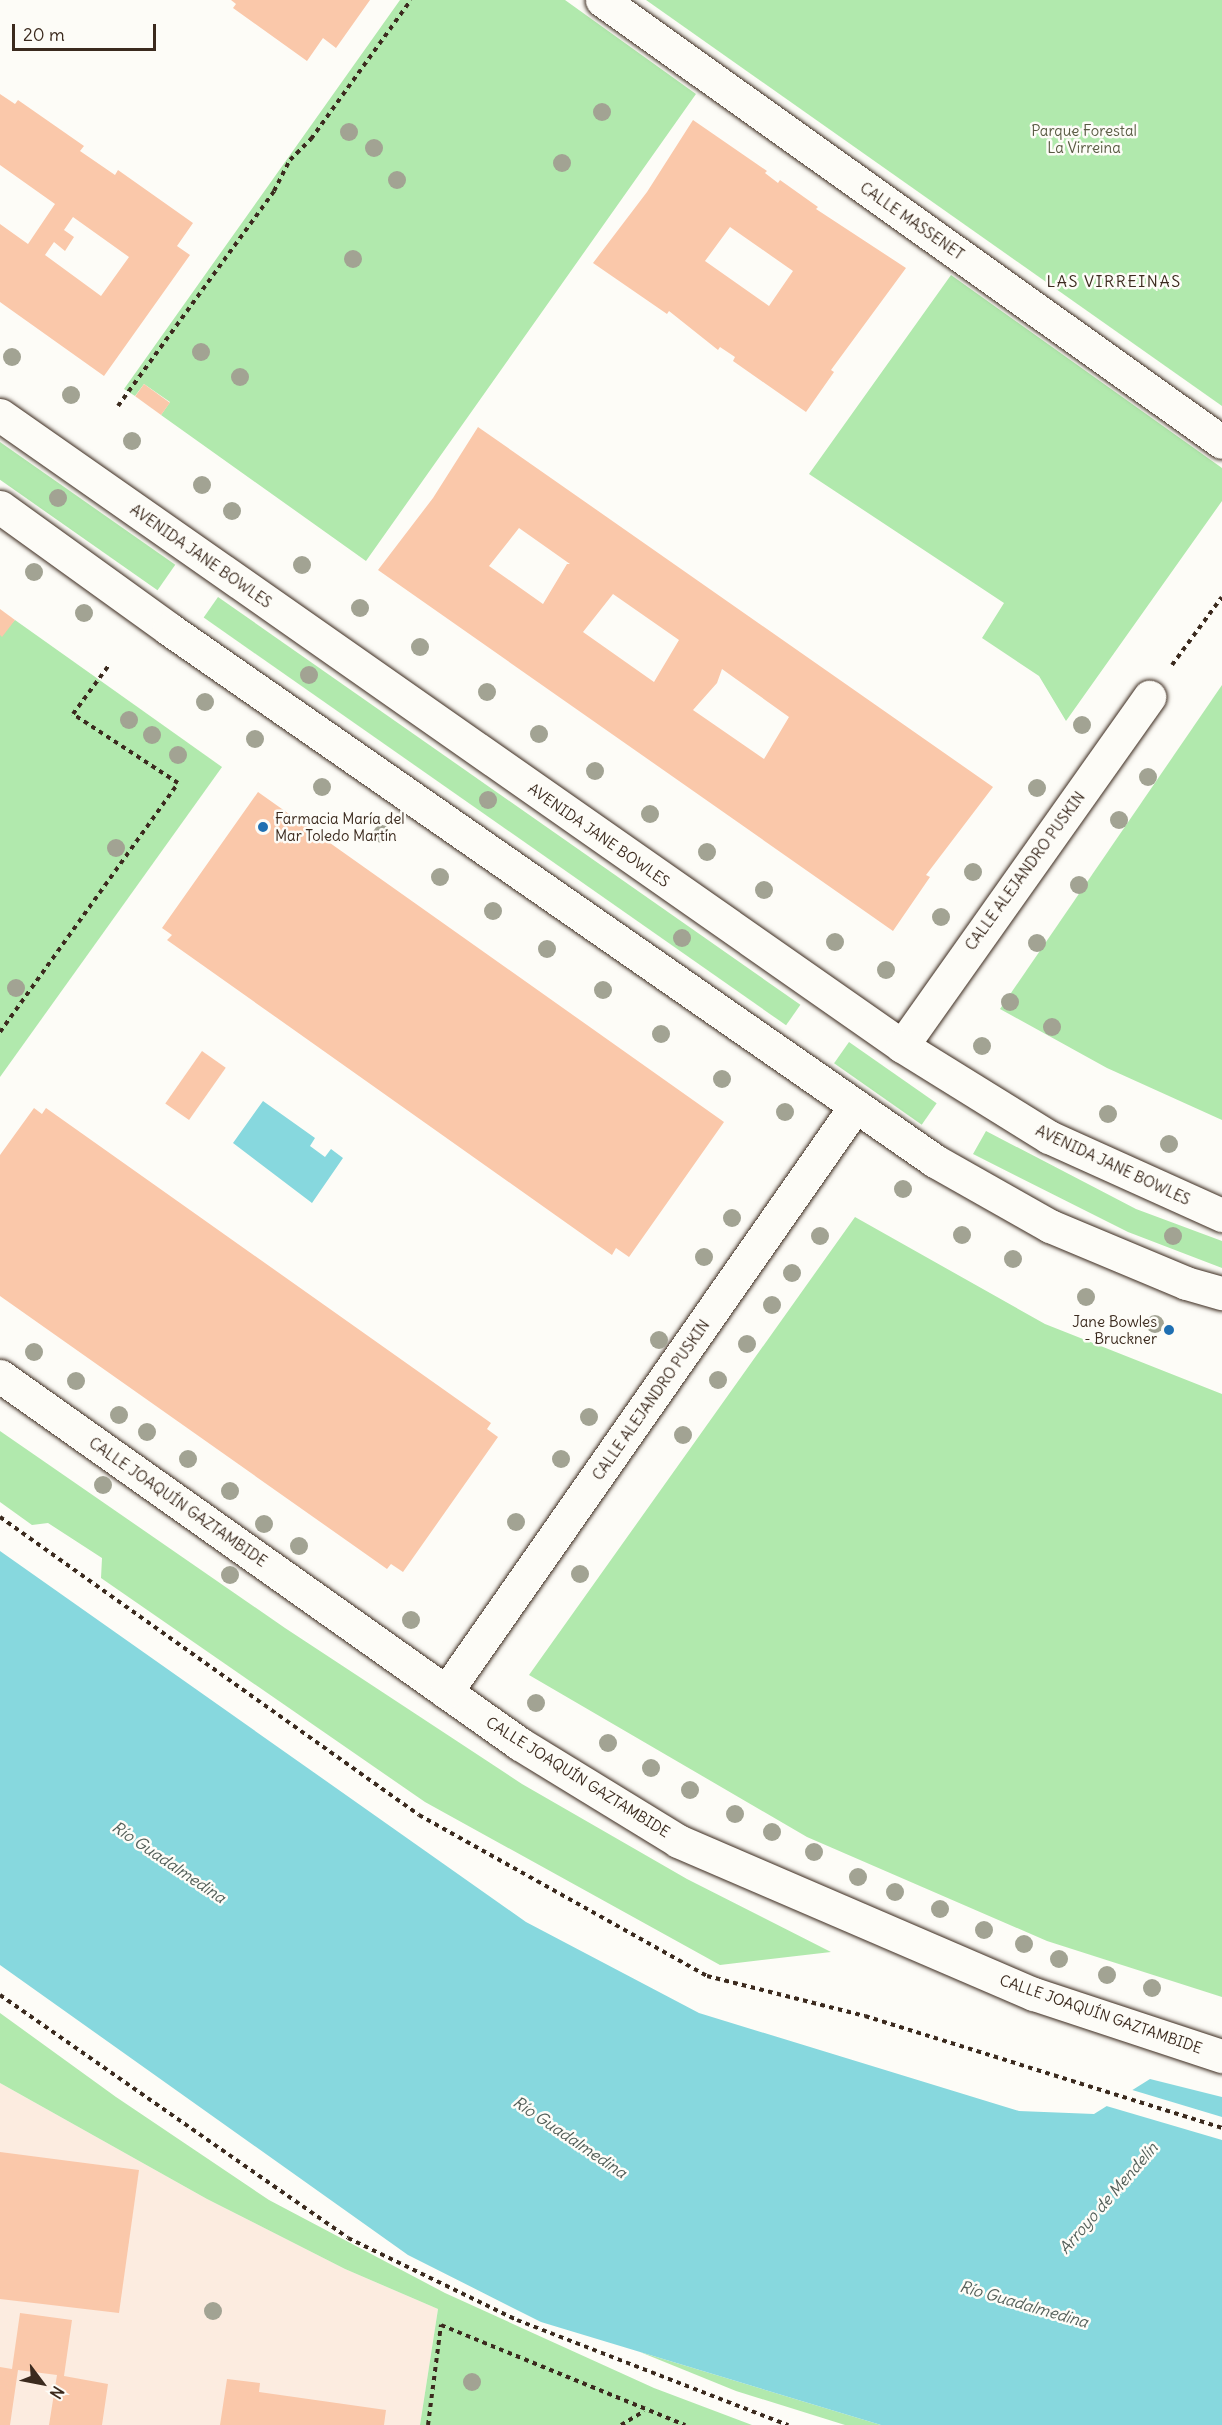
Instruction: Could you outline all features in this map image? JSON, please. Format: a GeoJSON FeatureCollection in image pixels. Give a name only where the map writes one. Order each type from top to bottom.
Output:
{"type":"FeatureCollection","features":[{"type":"Feature","properties":{"kind":"street","name":"CALLE MASSENET"},"geometry":{"type":"LineString","coordinates":[[602,0],[1222,442]]}},
{"type":"Feature","properties":{"kind":"street","name":"AVENIDA JANE BOWLES"},"geometry":{"type":"LineString","coordinates":[[0,415],[902,1046],[1049,1137],[1222,1215]]}},
{"type":"Feature","properties":{"kind":"street"},"geometry":{"type":"LineString","coordinates":[[0,507],[178,636],[854,1108],[934,1161],[1050,1226],[1185,1283],[1222,1293]]}},
{"type":"Feature","properties":{"kind":"street","name":"CALLE ALEJANDRO PUSKIN"},"geometry":{"type":"LineString","coordinates":[[902,1046],[1149,697]]}},
{"type":"Feature","properties":{"kind":"street","name":"CALLE ALEJANDRO PUSKIN"},"geometry":{"type":"LineString","coordinates":[[446,1692],[854,1108]]}},
{"type":"Feature","properties":{"kind":"street","name":"CALLE JOAQUÍN GAZTAMBIDE"},"geometry":{"type":"LineString","coordinates":[[0,1376],[520,1744],[678,1841],[1034,1994],[1222,2056]]}},
{"type":"Feature","properties":{"kind":"path"},"geometry":{"type":"LineString","coordinates":[[118,406],[274,191],[290,160],[311,139],[411,0]]}},
{"type":"Feature","properties":{"kind":"path"},"geometry":{"type":"LineString","coordinates":[[1187,645],[1222,597]]}},
{"type":"Feature","properties":{"kind":"path"},"geometry":{"type":"LineString","coordinates":[[0,1032],[178,783],[73,714],[109,664]]}},
{"type":"Feature","properties":{"kind":"path"},"geometry":{"type":"LineString","coordinates":[[0,1517],[420,1815],[707,1976],[865,2016],[1087,2089],[1222,2128]]}},
{"type":"Feature","properties":{"kind":"path"},"geometry":{"type":"LineString","coordinates":[[0,1995],[348,2238],[518,2320],[788,2425]]}},
{"type":"Feature","properties":{"kind":"path"},"geometry":{"type":"LineString","coordinates":[[428,2425],[441,2325],[685,2425]]}},
{"type":"Feature","properties":{"kind":"path"},"geometry":{"type":"LineString","coordinates":[[621,2425],[644,2410]]}},
{"type":"Feature","properties":{"kind":"shaded area"},"geometry":{"type":"Polygon","coordinates":[[[0,2083],[207,2199],[345,2269],[438,2309],[420,2425],[0,2425],[0,2083]]]}},
{"type":"Feature","properties":{"kind":"green space"},"geometry":{"type":"Polygon","coordinates":[[[400,0],[565,0],[696,94],[366,561],[161,415],[170,402],[144,384],[135,396],[124,389],[400,0]]]}},
{"type":"Feature","properties":{"kind":"green space","name":"Parque Forestal La Virreina"},"geometry":{"type":"Polygon","coordinates":[[[646,0],[1222,0],[1222,406],[646,0]]]}},
{"type":"Feature","properties":{"kind":"green space"},"geometry":{"type":"Polygon","coordinates":[[[951,275],[1222,468],[1222,501],[1066,721],[1039,676],[982,638],[1004,603],[809,474],[951,275]]]}},
{"type":"Feature","properties":{"kind":"green space"},"geometry":{"type":"Polygon","coordinates":[[[0,442],[175,565],[158,590],[0,480],[0,442]]]}},
{"type":"Feature","properties":{"kind":"green space"},"geometry":{"type":"Polygon","coordinates":[[[218,597],[800,1005],[786,1025],[204,617],[218,597]]]}},
{"type":"Feature","properties":{"kind":"green space"},"geometry":{"type":"Polygon","coordinates":[[[15,620],[222,767],[0,1077],[0,635],[15,620]]]}},
{"type":"Feature","properties":{"kind":"green space"},"geometry":{"type":"Polygon","coordinates":[[[1222,685],[1222,1120],[1107,1068],[1000,1009],[1222,685]]]}},
{"type":"Feature","properties":{"kind":"green space"},"geometry":{"type":"Polygon","coordinates":[[[849,1042],[937,1103],[922,1125],[834,1063],[849,1042]]]}},
{"type":"Feature","properties":{"kind":"green space"},"geometry":{"type":"Polygon","coordinates":[[[986,1131],[1136,1209],[1222,1241],[1222,1268],[1128,1232],[973,1154],[986,1131]]]}},
{"type":"Feature","properties":{"kind":"green space"},"geometry":{"type":"Polygon","coordinates":[[[855,1217],[1045,1324],[1222,1394],[1222,1997],[1047,1941],[807,1837],[529,1675],[855,1217]]]}},
{"type":"Feature","properties":{"kind":"green space"},"geometry":{"type":"Polygon","coordinates":[[[0,1431],[285,1628],[522,1784],[687,1879],[831,1952],[720,1965],[425,1802],[101,1578],[102,1558],[48,1523],[32,1525],[0,1502],[0,1431]]]}},
{"type":"Feature","properties":{"kind":"green space"},"geometry":{"type":"Polygon","coordinates":[[[0,2013],[116,2097],[269,2200],[445,2293],[654,2388],[752,2425],[420,2425],[438,2309],[345,2269],[207,2199],[0,2083],[0,2013]]]}},
{"type":"Feature","properties":{"kind":"green space"},"geometry":{"type":"Polygon","coordinates":[[[640,2352],[881,2425],[845,2425],[736,2391],[640,2352]]]}},
{"type":"Feature","properties":{"kind":"water"},"geometry":{"type":"Polygon","coordinates":[[[263,1101],[315,1138],[310,1146],[325,1157],[331,1149],[343,1158],[312,1203],[233,1143],[263,1101]]]}},
{"type":"Feature","properties":{"kind":"water"},"geometry":{"type":"Polygon","coordinates":[[[0,1551],[526,1922],[699,2013],[1019,2111],[1094,2114],[1150,2079],[1222,2097],[1222,2425],[881,2425],[541,2322],[408,2255],[0,1965],[0,1551]]]}},
{"type":"Feature","properties":{"kind":"pier"},"geometry":{"type":"Polygon","coordinates":[[[1129,2089],[1222,2117],[1222,2140],[1103,2105],[1129,2089]]]}},
{"type":"Feature","properties":{"kind":"building"},"geometry":{"type":"Polygon","coordinates":[[[231,0],[370,0],[336,48],[323,38],[307,61],[233,8],[236,4],[231,0]]]}},
{"type":"Feature","properties":{"kind":"building"},"geometry":{"type":"Polygon","coordinates":[[[0,94],[15,104],[18,100],[84,146],[80,151],[115,175],[118,170],[193,223],[177,246],[190,255],[104,376],[0,302],[0,224],[28,244],[55,204],[0,165],[0,94]],[[73,217],[64,230],[74,237],[65,251],[54,242],[45,255],[101,296],[129,257],[73,217]]]}},
{"type":"Feature","properties":{"kind":"building"},"geometry":{"type":"Polygon","coordinates":[[[693,120],[767,171],[765,173],[778,183],[780,180],[818,207],[816,209],[906,268],[831,370],[834,372],[806,412],[733,361],[735,357],[720,347],[718,350],[669,311],[667,314],[593,263],[647,192],[693,120]],[[730,227],[705,261],[769,306],[793,271],[730,227]]]}},
{"type":"Feature","properties":{"kind":"building"},"geometry":{"type":"Polygon","coordinates":[[[144,384],[170,403],[161,415],[135,396],[144,384]]]}},
{"type":"Feature","properties":{"kind":"building"},"geometry":{"type":"Polygon","coordinates":[[[478,427],[993,787],[926,875],[930,877],[893,931],[378,570],[433,498],[478,427]],[[519,528],[489,566],[543,604],[567,564],[570,564],[519,528]],[[613,594],[583,632],[654,682],[679,640],[613,594]],[[722,669],[717,683],[693,710],[764,759],[789,717],[722,669]]]}},
{"type":"Feature","properties":{"kind":"building"},"geometry":{"type":"Polygon","coordinates":[[[0,609],[15,620],[2,637],[0,635],[0,609]]]}},
{"type":"Feature","properties":{"kind":"building"},"geometry":{"type":"Polygon","coordinates":[[[258,792],[724,1122],[629,1257],[616,1248],[612,1255],[167,940],[172,935],[162,928],[258,792]]]}},
{"type":"Feature","properties":{"kind":"building"},"geometry":{"type":"Polygon","coordinates":[[[202,1051],[226,1068],[189,1120],[165,1103],[202,1051]]]}},
{"type":"Feature","properties":{"kind":"building"},"geometry":{"type":"Polygon","coordinates":[[[34,1108],[42,1114],[46,1108],[491,1423],[487,1429],[498,1437],[403,1572],[391,1564],[387,1569],[0,1296],[0,1155],[34,1108]]]}},
{"type":"Feature","properties":{"kind":"building"},"geometry":{"type":"Polygon","coordinates":[[[0,2152],[139,2170],[119,2313],[0,2299],[0,2152]]]}},
{"type":"Feature","properties":{"kind":"building"},"geometry":{"type":"Polygon","coordinates":[[[20,2313],[72,2320],[64,2376],[108,2384],[102,2425],[49,2425],[57,2375],[18,2370],[10,2425],[0,2425],[0,2367],[12,2369],[20,2313]]]}},
{"type":"Feature","properties":{"kind":"building"},"geometry":{"type":"Polygon","coordinates":[[[227,2379],[260,2383],[259,2392],[386,2410],[384,2425],[220,2425],[227,2379]]]}},
{"type":"Feature","properties":{"kind":"place","name":"Farmacia María del Mar Toledo Martín"},"geometry":{"type":"Point","coordinates":[263,827]}},
{"type":"Feature","properties":{"kind":"place","name":"Jane Bowles - Bruckner"},"geometry":{"type":"Point","coordinates":[1169,1330]}},
{"type":"Feature","properties":{"kind":"district","name":"LAS VIRREINAS"},"geometry":{"type":"Point","coordinates":[1114,281]}},
{"type":"Feature","properties":{"kind":"water label","name":"Río Guadalmedina"},"geometry":{"type":"Point","coordinates":[169,1862]}},
{"type":"Feature","properties":{"kind":"water label","name":"Río Guadalmedina"},"geometry":{"type":"Point","coordinates":[570,2137]}},
{"type":"Feature","properties":{"kind":"water label","name":"Arroyo de Mendelín"},"geometry":{"type":"Point","coordinates":[1108,2198]}},
{"type":"Feature","properties":{"kind":"water label","name":"Río Guadalmedina"},"geometry":{"type":"Point","coordinates":[1024,2304]}}]}
